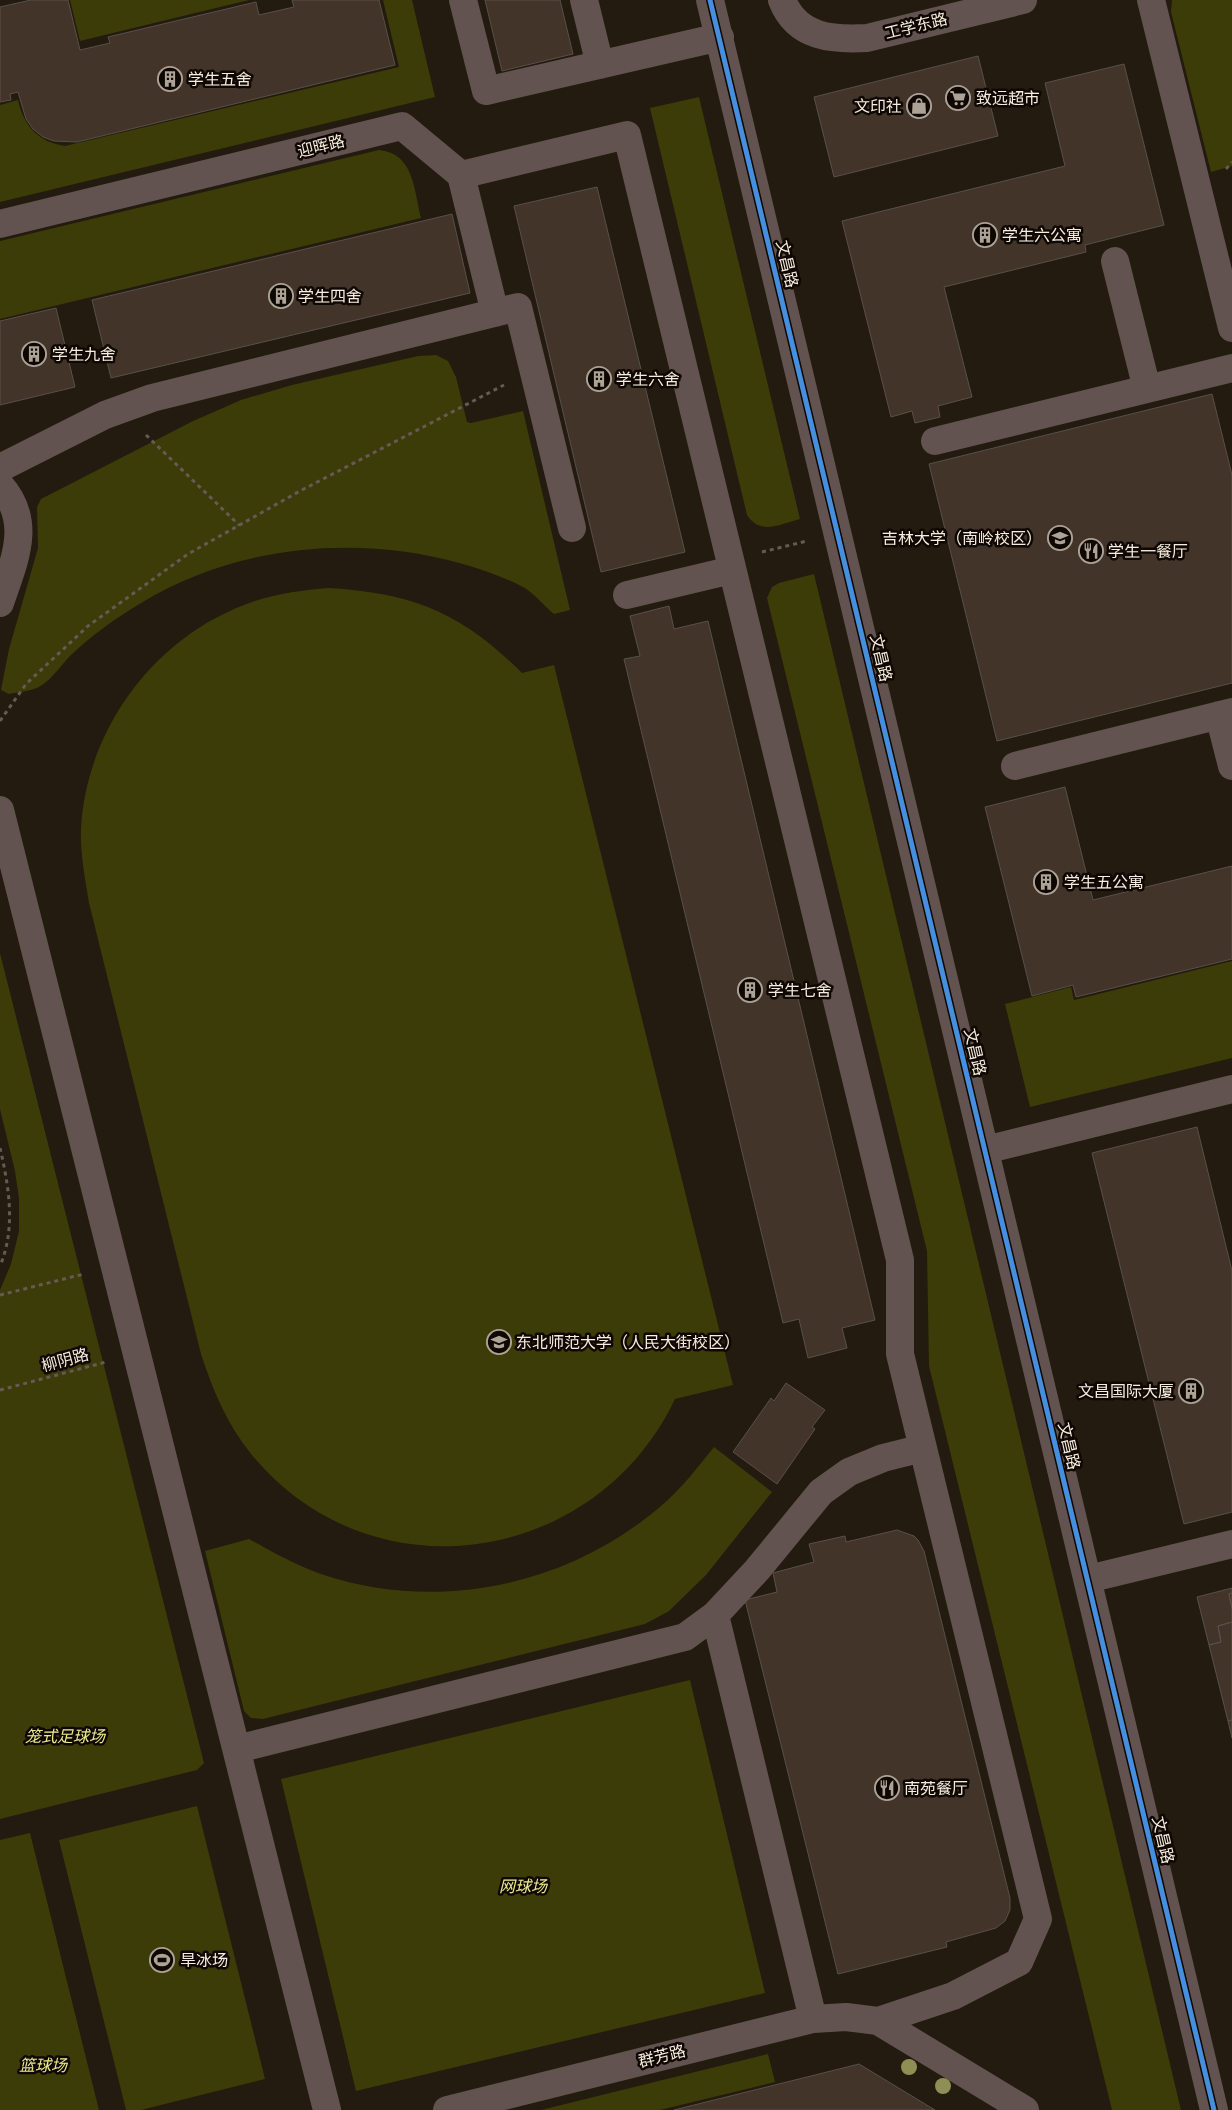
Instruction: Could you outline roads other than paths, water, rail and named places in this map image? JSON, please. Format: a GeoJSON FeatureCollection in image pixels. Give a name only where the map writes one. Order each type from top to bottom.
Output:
{"type":"FeatureCollection","features":[{"type":"Feature","properties":{"kind":"street"},"geometry":{"type":"LineString","coordinates":[[463,0],[486,91],[720,37]]}},
{"type":"Feature","properties":{"kind":"street"},"geometry":{"type":"LineString","coordinates":[[584,0],[600,65]]}},
{"type":"Feature","properties":{"kind":"street","name":"文昌路"},"geometry":{"type":"LineString","coordinates":[[710,0],[839,533],[1214,2110]]}},
{"type":"Feature","properties":{"kind":"street","name":"工学东路"},"geometry":{"type":"LineString","coordinates":[[782,0],[793,18],[806,28],[818,35],[844,39],[867,38],[1023,0]]}},
{"type":"Feature","properties":{"kind":"street"},"geometry":{"type":"LineString","coordinates":[[1151,0],[1232,328]]}},
{"type":"Feature","properties":{"kind":"street","name":"迎晖路"},"geometry":{"type":"LineString","coordinates":[[0,224],[402,126],[461,176]]}},
{"type":"Feature","properties":{"kind":"street"},"geometry":{"type":"LineString","coordinates":[[494,313],[461,176],[627,135],[900,1260],[900,1354],[1038,1919],[1019,1962],[953,1996],[878,2021]]}},
{"type":"Feature","properties":{"kind":"street"},"geometry":{"type":"LineString","coordinates":[[1115,262],[1147,389]]}},
{"type":"Feature","properties":{"kind":"street"},"geometry":{"type":"LineString","coordinates":[[0,468],[105,415],[152,398],[518,307],[572,528]]}},
{"type":"Feature","properties":{"kind":"street"},"geometry":{"type":"LineString","coordinates":[[935,441],[1232,368]]}},
{"type":"Feature","properties":{"kind":"street"},"geometry":{"type":"LineString","coordinates":[[0,485],[12,504],[18,522],[19,542],[16,560],[0,604]]}},
{"type":"Feature","properties":{"kind":"street"},"geometry":{"type":"LineString","coordinates":[[627,595],[731,565]]}},
{"type":"Feature","properties":{"kind":"street"},"geometry":{"type":"LineString","coordinates":[[1015,766],[1226,714],[1232,766]]}},
{"type":"Feature","properties":{"kind":"street"},"geometry":{"type":"LineString","coordinates":[[0,810],[327,2110]]}},
{"type":"Feature","properties":{"kind":"street"},"geometry":{"type":"LineString","coordinates":[[985,1150],[1232,1089]]}},
{"type":"Feature","properties":{"kind":"street"},"geometry":{"type":"LineString","coordinates":[[236,1749],[685,1637],[714,1615],[756,1570],[821,1492],[849,1472],[883,1458],[923,1448]]}},
{"type":"Feature","properties":{"kind":"street"},"geometry":{"type":"LineString","coordinates":[[1088,1579],[1232,1544]]}},
{"type":"Feature","properties":{"kind":"street"},"geometry":{"type":"LineString","coordinates":[[714,1615],[813,2019]]}},
{"type":"Feature","properties":{"kind":"street","name":"群芳路"},"geometry":{"type":"LineString","coordinates":[[447,2110],[813,2019],[846,2017],[878,2021]]}},
{"type":"Feature","properties":{"kind":"street"},"geometry":{"type":"LineString","coordinates":[[878,2021],[1025,2110]]}},
{"type":"Feature","properties":{"kind":"place","name":"学生五舍"},"geometry":{"type":"Point","coordinates":[170,79]}},
{"type":"Feature","properties":{"kind":"place","name":"致远超市"},"geometry":{"type":"Point","coordinates":[958,98]}},
{"type":"Feature","properties":{"kind":"place","name":"文印社"},"geometry":{"type":"Point","coordinates":[919,106]}},
{"type":"Feature","properties":{"kind":"place","name":"学生六公寓"},"geometry":{"type":"Point","coordinates":[985,235]}},
{"type":"Feature","properties":{"kind":"place","name":"学生四舍"},"geometry":{"type":"Point","coordinates":[281,296]}},
{"type":"Feature","properties":{"kind":"place","name":"学生九舍"},"geometry":{"type":"Point","coordinates":[34,354]}},
{"type":"Feature","properties":{"kind":"place","name":"学生六舍"},"geometry":{"type":"Point","coordinates":[599,379]}},
{"type":"Feature","properties":{"kind":"place","name":"吉林大学（南岭校区）"},"geometry":{"type":"Point","coordinates":[1060,538]}},
{"type":"Feature","properties":{"kind":"place","name":"学生一餐厅"},"geometry":{"type":"Point","coordinates":[1091,551]}},
{"type":"Feature","properties":{"kind":"place","name":"学生五公寓"},"geometry":{"type":"Point","coordinates":[1046,882]}},
{"type":"Feature","properties":{"kind":"place","name":"学生七舍"},"geometry":{"type":"Point","coordinates":[750,990]}},
{"type":"Feature","properties":{"kind":"place","name":"东北师范大学（人民大街校区）"},"geometry":{"type":"Point","coordinates":[499,1342]}},
{"type":"Feature","properties":{"kind":"place","name":"文昌国际大厦"},"geometry":{"type":"Point","coordinates":[1191,1391]}},
{"type":"Feature","properties":{"kind":"place","name":"南苑餐厅"},"geometry":{"type":"Point","coordinates":[887,1788]}},
{"type":"Feature","properties":{"kind":"place","name":"旱冰场"},"geometry":{"type":"Point","coordinates":[162,1960]}},
{"type":"Feature","properties":{"kind":"park label","name":"笼式足球场"},"geometry":{"type":"Point","coordinates":[65,1736]}},
{"type":"Feature","properties":{"kind":"park label","name":"网球场"},"geometry":{"type":"Point","coordinates":[523,1886]}},
{"type":"Feature","properties":{"kind":"park label","name":"篮球场"},"geometry":{"type":"Point","coordinates":[43,2065]}}]}
